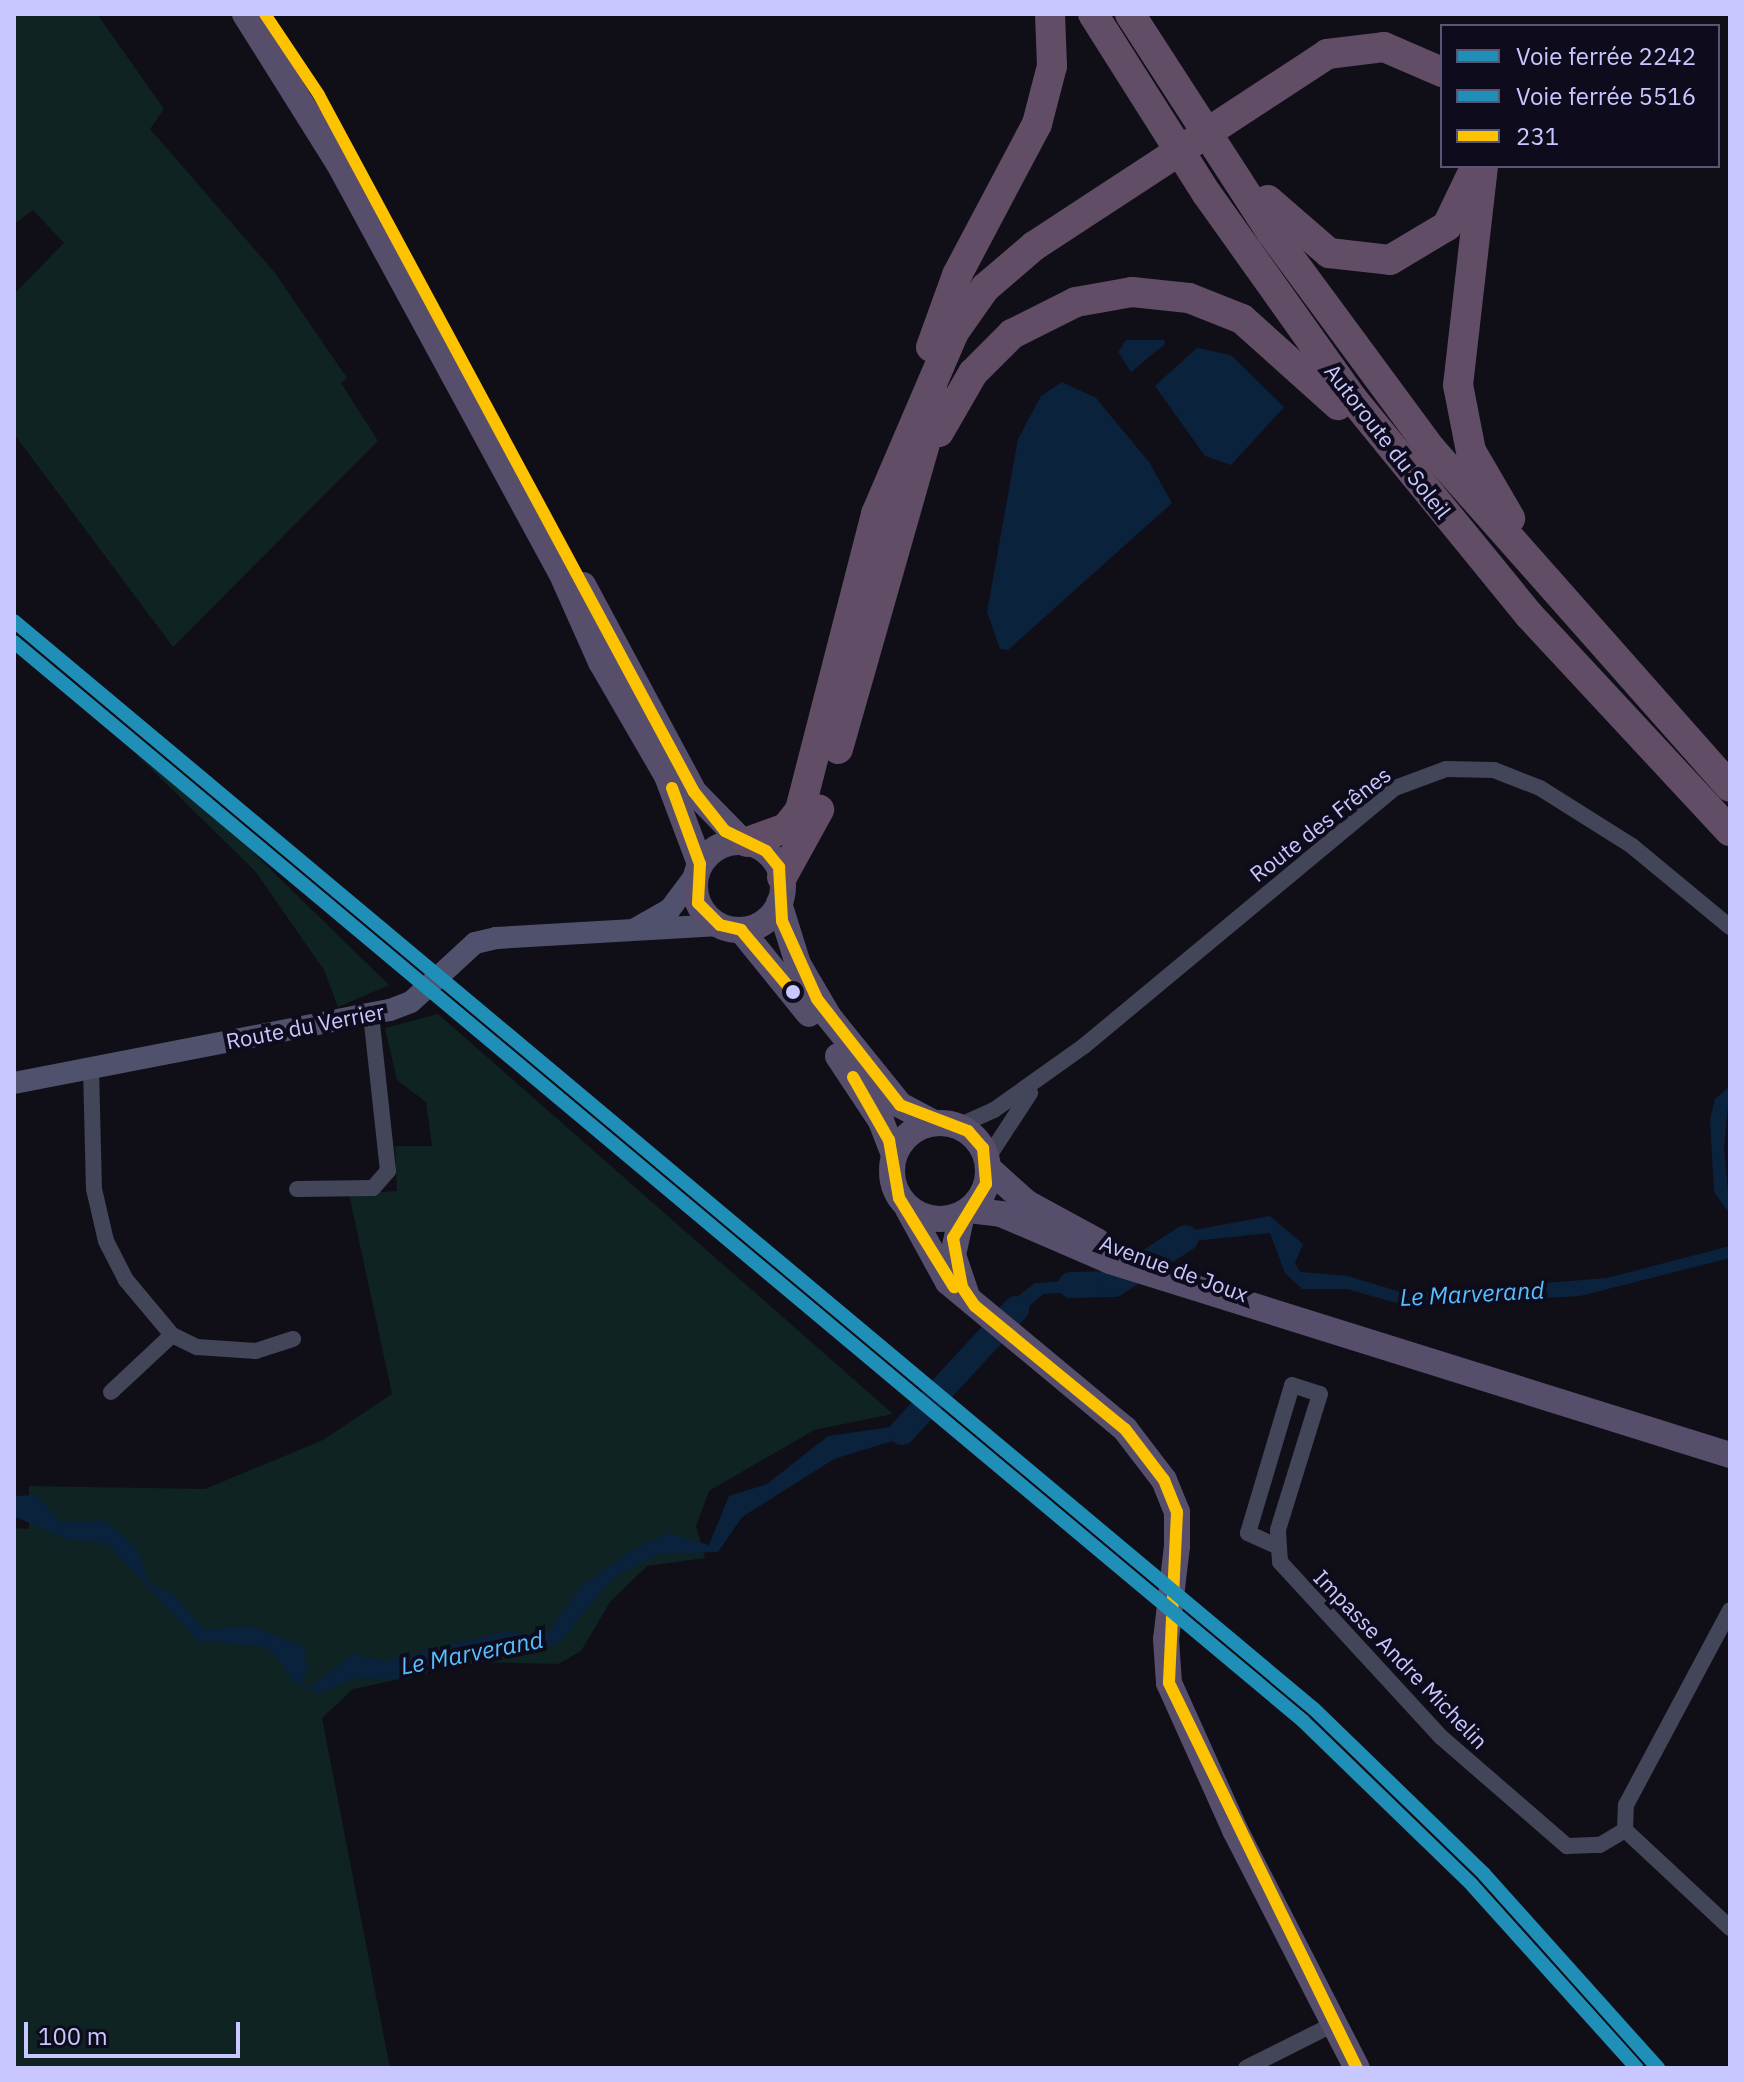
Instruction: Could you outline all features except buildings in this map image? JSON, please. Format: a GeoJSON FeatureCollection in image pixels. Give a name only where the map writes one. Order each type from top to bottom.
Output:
{"type":"FeatureCollection","features":[{"type":"Feature","properties":{"kind":"highway"},"geometry":{"type":"LineString","coordinates":[[744,842],[786,828],[807,793],[852,595],[914,419],[957,275],[1043,106],[1050,14]]}},
{"type":"Feature","properties":{"kind":"highway","name":"Autoroute du Soleil"},"geometry":{"type":"LineString","coordinates":[[1093,14],[1272,289],[1441,510],[1585,679],[1730,831]]}},
{"type":"Feature","properties":{"kind":"highway","name":"Autoroute du Soleil"},"geometry":{"type":"LineString","coordinates":[[1130,14],[1201,129],[1431,449],[1610,660],[1730,787]]}},
{"type":"Feature","properties":{"kind":"highway"},"geometry":{"type":"LineString","coordinates":[[914,419],[954,332],[985,288],[1314,61],[1356,47],[1400,50],[1440,71]]}},
{"type":"Feature","properties":{"kind":"highway"},"geometry":{"type":"LineString","coordinates":[[1242,112],[1313,71],[1360,56],[1408,63],[1440,84]]}},
{"type":"Feature","properties":{"kind":"highway"},"geometry":{"type":"LineString","coordinates":[[1201,129],[1300,234],[1351,260],[1390,260],[1430,242],[1463,203],[1472,168]]}},
{"type":"Feature","properties":{"kind":"highway"},"geometry":{"type":"LineString","coordinates":[[1483,168],[1458,367],[1465,430],[1498,501],[1610,660]]}},
{"type":"Feature","properties":{"kind":"highway"},"geometry":{"type":"LineString","coordinates":[[781,890],[820,806],[923,470],[941,390],[983,305],[1038,255],[1151,173]]}},
{"type":"Feature","properties":{"kind":"highway"},"geometry":{"type":"LineString","coordinates":[[923,470],[959,394],[1012,334],[1076,302],[1150,293],[1208,304],[1259,330],[1441,510]]}},
{"type":"Feature","properties":{"kind":"main road"},"geometry":{"type":"LineString","coordinates":[[245,14],[318,105],[667,776],[698,868],[698,903],[730,928],[856,1081],[894,1155],[893,1184],[939,1271],[1013,1338],[1125,1429],[1164,1480],[1177,1534],[1166,1639],[1169,1683],[1357,2068]]}},
{"type":"Feature","properties":{"kind":"main road"},"geometry":{"type":"LineString","coordinates":[[265,14],[318,105],[694,792],[744,842],[774,858],[798,964],[829,1017],[900,1105],[946,1124],[988,1164],[966,1212],[955,1264],[978,1308]]}},
{"type":"Feature","properties":{"kind":"main road"},"geometry":{"type":"LineString","coordinates":[[698,868],[713,850],[744,842]]}},
{"type":"Feature","properties":{"kind":"main road","name":"Route du Verrier"},"geometry":{"type":"LineString","coordinates":[[623,934],[670,909],[698,868]]}},
{"type":"Feature","properties":{"kind":"main road"},"geometry":{"type":"LineString","coordinates":[[730,928],[764,922],[781,890]]}},
{"type":"Feature","properties":{"kind":"main road","name":"Route du Verrier"},"geometry":{"type":"LineString","coordinates":[[14,1083],[371,1014],[411,1002],[475,943],[730,928]]}},
{"type":"Feature","properties":{"kind":"main road"},"geometry":{"type":"LineString","coordinates":[[894,1155],[909,1133],[946,1124]]}},
{"type":"Feature","properties":{"kind":"main road","name":"Avenue de Joux"},"geometry":{"type":"LineString","coordinates":[[988,1164],[1050,1218],[1119,1258]]}},
{"type":"Feature","properties":{"kind":"main road"},"geometry":{"type":"LineString","coordinates":[[908,1209],[940,1220],[966,1212]]}},
{"type":"Feature","properties":{"kind":"main road","name":"Avenue de Joux"},"geometry":{"type":"LineString","coordinates":[[966,1212],[1001,1214],[1119,1258],[1291,1308],[1373,1344],[1730,1455]]}},
{"type":"Feature","properties":{"kind":"street","name":"Route des Frênes"},"geometry":{"type":"LineString","coordinates":[[988,1164],[1001,1128],[1044,1077],[1395,788],[1446,769],[1494,770],[1540,788],[1632,846],[1730,927]]}},
{"type":"Feature","properties":{"kind":"street"},"geometry":{"type":"LineString","coordinates":[[297,1189],[373,1188],[388,1171],[371,1014]]}},
{"type":"Feature","properties":{"kind":"street"},"geometry":{"type":"LineString","coordinates":[[91,1068],[88,1135],[106,1241],[172,1335],[230,1353],[293,1339]]}},
{"type":"Feature","properties":{"kind":"street","name":"Route des Frênes"},"geometry":{"type":"LineString","coordinates":[[946,1124],[1044,1077]]}},
{"type":"Feature","properties":{"kind":"street"},"geometry":{"type":"LineString","coordinates":[[111,1392],[172,1335]]}},
{"type":"Feature","properties":{"kind":"street","name":"Impasse Andre Michelin"},"geometry":{"type":"LineString","coordinates":[[1279,1547],[1248,1533],[1292,1385],[1320,1394],[1279,1547],[1280,1562],[1321,1611],[1430,1726],[1567,1846],[1600,1845],[1625,1830]]}},
{"type":"Feature","properties":{"kind":"street"},"geometry":{"type":"LineString","coordinates":[[1730,1610],[1626,1805],[1625,1830],[1730,1928]]}},
{"type":"Feature","properties":{"kind":"street"},"geometry":{"type":"LineString","coordinates":[[1246,2068],[1334,2024]]}},
{"type":"Feature","properties":{"kind":"green space"},"geometry":{"type":"Polygon","coordinates":[[[14,14],[97,14],[164,109],[150,129],[275,273],[347,378],[341,383],[378,441],[173,647],[14,434],[14,294],[64,243],[33,210],[14,224],[14,14]]]}},
{"type":"Feature","properties":{"kind":"green space"},"geometry":{"type":"Polygon","coordinates":[[[145,747],[389,985],[338,1007],[324,970],[255,871],[138,756],[145,747]]]}},
{"type":"Feature","properties":{"kind":"green space"},"geometry":{"type":"Polygon","coordinates":[[[438,1014],[893,1414],[814,1430],[709,1491],[696,1526],[705,1558],[647,1566],[610,1602],[581,1651],[558,1664],[480,1662],[353,1689],[322,1718],[390,2068],[14,2068],[14,1528],[29,1529],[29,1486],[205,1489],[323,1440],[392,1394],[349,1194],[397,1191],[395,1146],[432,1146],[426,1102],[397,1080],[385,1028],[438,1014]]]}},
{"type":"Feature","properties":{"kind":"water"},"geometry":{"type":"Polygon","coordinates":[[[1126,340],[1164,340],[1165,344],[1131,372],[1118,352],[1126,340]]]}},
{"type":"Feature","properties":{"kind":"water"},"geometry":{"type":"Polygon","coordinates":[[[1197,348],[1231,355],[1284,407],[1231,465],[1205,456],[1155,386],[1197,348]]]}},
{"type":"Feature","properties":{"kind":"water"},"geometry":{"type":"Polygon","coordinates":[[[1062,382],[1096,398],[1149,462],[1172,503],[1008,650],[1000,649],[987,612],[1018,439],[1041,396],[1062,382]]]}},
{"type":"Feature","properties":{"kind":"water"},"geometry":{"type":"Polygon","coordinates":[[[1730,1086],[1724,1147],[1730,1214],[1714,1192],[1710,1120],[1715,1099],[1730,1086]]]}},
{"type":"Feature","properties":{"kind":"water"},"geometry":{"type":"Polygon","coordinates":[[[1270,1216],[1303,1244],[1295,1263],[1300,1272],[1348,1276],[1407,1294],[1607,1278],[1730,1246],[1730,1258],[1580,1296],[1407,1306],[1347,1289],[1302,1289],[1285,1273],[1270,1233],[1184,1242],[1171,1258],[1147,1249],[1178,1233],[1270,1216]]]}},
{"type":"Feature","properties":{"kind":"water"},"geometry":{"type":"Polygon","coordinates":[[[1101,1279],[1108,1286],[1096,1291],[1043,1294],[1011,1322],[999,1311],[1035,1283],[1101,1279]]]}},
{"type":"Feature","properties":{"kind":"water"},"geometry":{"type":"Polygon","coordinates":[[[981,1331],[995,1341],[963,1377],[952,1368],[981,1331]]]}},
{"type":"Feature","properties":{"kind":"water"},"geometry":{"type":"Polygon","coordinates":[[[922,1405],[934,1415],[915,1434],[834,1459],[742,1517],[718,1552],[660,1554],[613,1578],[557,1645],[480,1653],[407,1679],[355,1678],[319,1694],[296,1683],[267,1647],[198,1641],[108,1544],[65,1539],[14,1516],[14,1496],[37,1495],[60,1522],[107,1522],[138,1550],[149,1583],[177,1597],[203,1630],[251,1626],[304,1647],[308,1672],[301,1682],[310,1687],[353,1654],[385,1661],[502,1632],[547,1634],[581,1586],[640,1545],[669,1533],[709,1545],[729,1496],[767,1484],[828,1436],[891,1427],[922,1405]]]}},
{"type":"Feature","properties":{"kind":"waterway","name":"Le Marverand"},"geometry":{"type":"LineString","coordinates":[[1071,1285],[1114,1284],[1186,1238]]}},
{"type":"Feature","properties":{"kind":"waterway","name":"Le Marverand"},"geometry":{"type":"LineString","coordinates":[[902,1432],[1016,1309]]}},
{"type":"Feature","properties":{"kind":"rail line","name":"2242"},"geometry":{"type":"LineString","coordinates":[[14,621],[1314,1709],[1484,1874],[1658,2068]]}},
{"type":"Feature","properties":{"kind":"rail line","name":"5516"},"geometry":{"type":"LineString","coordinates":[[14,642],[1303,1721],[1472,1885],[1637,2068]]}},
{"type":"Feature","properties":{"kind":"transit line","name":"231"},"geometry":{"type":"LineString","coordinates":[[265,14],[319,95],[694,792],[725,831],[766,851],[779,867],[782,921],[817,999],[900,1105],[968,1131],[983,1148],[986,1184],[953,1238],[962,1287],[975,1306],[1125,1429],[1164,1480],[1177,1512],[1169,1683],[1357,2068]]}},
{"type":"Feature","properties":{"kind":"transit line","name":"231"},"geometry":{"type":"LineString","coordinates":[[672,788],[700,864],[698,903],[720,925],[741,930],[793,992]]}},
{"type":"Feature","properties":{"kind":"transit line","name":"231"},"geometry":{"type":"LineString","coordinates":[[853,1077],[889,1140],[899,1198],[954,1287]]}}]}
